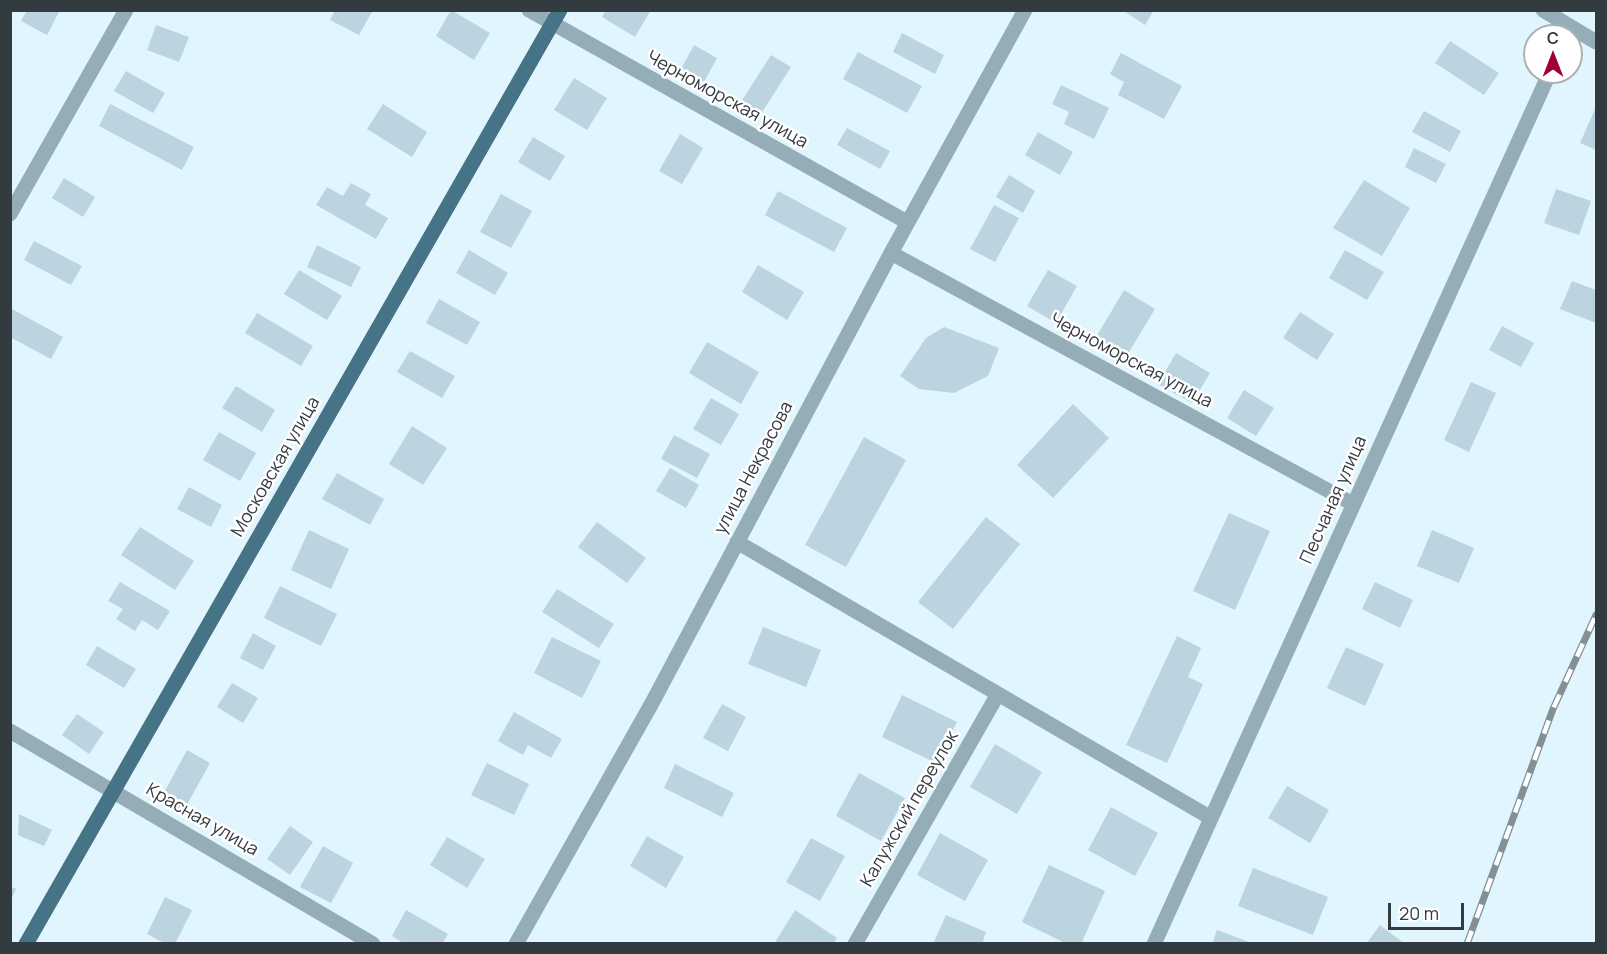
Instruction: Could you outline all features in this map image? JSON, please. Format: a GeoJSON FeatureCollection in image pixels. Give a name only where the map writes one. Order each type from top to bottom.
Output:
{"type":"FeatureCollection","features":[{"type":"Feature","properties":{"kind":"main road","name":"Московская улица"},"geometry":{"type":"LineString","coordinates":[[26,944],[556,17]]}},
{"type":"Feature","properties":{"kind":"street"},"geometry":{"type":"LineString","coordinates":[[10,214],[126,10]]}},
{"type":"Feature","properties":{"kind":"street","name":"Черноморская улица"},"geometry":{"type":"LineString","coordinates":[[529,10],[556,17],[907,222]]}},
{"type":"Feature","properties":{"kind":"street","name":"улица Некрасова"},"geometry":{"type":"LineString","coordinates":[[516,944],[652,703],[907,222],[1025,10]]}},
{"type":"Feature","properties":{"kind":"street"},"geometry":{"type":"LineString","coordinates":[[1543,10],[1560,24]]}},
{"type":"Feature","properties":{"kind":"street","name":"Песчаная улица"},"geometry":{"type":"LineString","coordinates":[[1154,944],[1545,84]]}},
{"type":"Feature","properties":{"kind":"street","name":"Черноморская улица"},"geometry":{"type":"LineString","coordinates":[[891,253],[1353,504]]}},
{"type":"Feature","properties":{"kind":"street"},"geometry":{"type":"LineString","coordinates":[[737,542],[1211,818]]}},
{"type":"Feature","properties":{"kind":"street","name":"Калужский переулок"},"geometry":{"type":"LineString","coordinates":[[855,944],[998,694]]}},
{"type":"Feature","properties":{"kind":"street","name":"Красная улица"},"geometry":{"type":"LineString","coordinates":[[10,731],[373,944]]}},
{"type":"Feature","properties":{"kind":"building"},"geometry":{"type":"Polygon","coordinates":[[[27,10],[60,10],[47,35],[21,21],[27,10]]]}},
{"type":"Feature","properties":{"kind":"building"},"geometry":{"type":"Polygon","coordinates":[[[335,10],[373,10],[359,35],[330,20],[335,10]]]}},
{"type":"Feature","properties":{"kind":"building"},"geometry":{"type":"Polygon","coordinates":[[[451,10],[490,33],[474,60],[436,36],[451,10]]]}},
{"type":"Feature","properties":{"kind":"building"},"geometry":{"type":"Polygon","coordinates":[[[606,10],[651,10],[635,37],[602,17],[606,10]]]}},
{"type":"Feature","properties":{"kind":"building"},"geometry":{"type":"Polygon","coordinates":[[[1122,10],[1154,10],[1145,25],[1122,10]]]}},
{"type":"Feature","properties":{"kind":"building"},"geometry":{"type":"Polygon","coordinates":[[[156,25],[189,37],[179,62],[147,50],[156,25]]]}},
{"type":"Feature","properties":{"kind":"building"},"geometry":{"type":"Polygon","coordinates":[[[902,33],[944,55],[935,74],[893,52],[902,33]]]}},
{"type":"Feature","properties":{"kind":"building"},"geometry":{"type":"Polygon","coordinates":[[[1450,41],[1499,73],[1484,95],[1435,63],[1450,41]]]}},
{"type":"Feature","properties":{"kind":"building"},"geometry":{"type":"Polygon","coordinates":[[[694,45],[717,58],[704,82],[681,69],[694,45]]]}},
{"type":"Feature","properties":{"kind":"building"},"geometry":{"type":"Polygon","coordinates":[[[858,52],[922,86],[907,113],[843,79],[858,52]]]}},
{"type":"Feature","properties":{"kind":"building"},"geometry":{"type":"Polygon","coordinates":[[[1121,53],[1182,86],[1164,119],[1118,95],[1124,82],[1110,74],[1121,53]]]}},
{"type":"Feature","properties":{"kind":"building"},"geometry":{"type":"Polygon","coordinates":[[[771,55],[791,67],[761,114],[741,102],[771,55]]]}},
{"type":"Feature","properties":{"kind":"building"},"geometry":{"type":"Polygon","coordinates":[[[126,71],[165,93],[153,113],[114,91],[126,71]]]}},
{"type":"Feature","properties":{"kind":"building"},"geometry":{"type":"Polygon","coordinates":[[[574,78],[607,98],[587,130],[554,110],[574,78]]]}},
{"type":"Feature","properties":{"kind":"building"},"geometry":{"type":"Polygon","coordinates":[[[1061,85],[1109,108],[1094,139],[1064,124],[1069,112],[1052,104],[1061,85]]]}},
{"type":"Feature","properties":{"kind":"building"},"geometry":{"type":"Polygon","coordinates":[[[110,104],[194,147],[182,170],[99,126],[110,104]]]}},
{"type":"Feature","properties":{"kind":"building"},"geometry":{"type":"Polygon","coordinates":[[[383,104],[427,132],[412,157],[367,129],[383,104]]]}},
{"type":"Feature","properties":{"kind":"building"},"geometry":{"type":"Polygon","coordinates":[[[1596,107],[1596,150],[1580,143],[1596,107]]]}},
{"type":"Feature","properties":{"kind":"building"},"geometry":{"type":"Polygon","coordinates":[[[1424,111],[1461,131],[1450,152],[1412,132],[1424,111]]]}},
{"type":"Feature","properties":{"kind":"building"},"geometry":{"type":"Polygon","coordinates":[[[847,128],[890,151],[880,169],[837,145],[847,128]]]}},
{"type":"Feature","properties":{"kind":"building"},"geometry":{"type":"Polygon","coordinates":[[[1038,132],[1073,152],[1060,175],[1025,155],[1038,132]]]}},
{"type":"Feature","properties":{"kind":"building"},"geometry":{"type":"Polygon","coordinates":[[[680,134],[703,148],[682,184],[659,171],[680,134]]]}},
{"type":"Feature","properties":{"kind":"building"},"geometry":{"type":"Polygon","coordinates":[[[533,137],[565,156],[550,181],[518,162],[533,137]]]}},
{"type":"Feature","properties":{"kind":"building"},"geometry":{"type":"Polygon","coordinates":[[[1414,148],[1446,164],[1436,183],[1405,167],[1414,148]]]}},
{"type":"Feature","properties":{"kind":"building"},"geometry":{"type":"Polygon","coordinates":[[[1009,175],[1035,191],[1023,213],[996,197],[1009,175]]]}},
{"type":"Feature","properties":{"kind":"building"},"geometry":{"type":"Polygon","coordinates":[[[64,178],[95,197],[83,217],[52,198],[64,178]]]}},
{"type":"Feature","properties":{"kind":"building"},"geometry":{"type":"Polygon","coordinates":[[[1364,180],[1410,208],[1382,256],[1333,228],[1364,180]]]}},
{"type":"Feature","properties":{"kind":"building"},"geometry":{"type":"Polygon","coordinates":[[[351,183],[371,194],[365,205],[388,218],[376,239],[316,205],[327,187],[343,196],[351,183]]]}},
{"type":"Feature","properties":{"kind":"building"},"geometry":{"type":"Polygon","coordinates":[[[1556,189],[1591,201],[1579,235],[1544,223],[1556,189]]]}},
{"type":"Feature","properties":{"kind":"building"},"geometry":{"type":"Polygon","coordinates":[[[778,191],[847,228],[834,252],[765,215],[778,191]]]}},
{"type":"Feature","properties":{"kind":"building"},"geometry":{"type":"Polygon","coordinates":[[[501,194],[532,211],[511,248],[480,232],[501,194]]]}},
{"type":"Feature","properties":{"kind":"building"},"geometry":{"type":"Polygon","coordinates":[[[994,205],[1019,218],[995,262],[970,249],[994,205]]]}},
{"type":"Feature","properties":{"kind":"building"},"geometry":{"type":"Polygon","coordinates":[[[34,241],[82,266],[71,285],[24,260],[34,241]]]}},
{"type":"Feature","properties":{"kind":"building"},"geometry":{"type":"Polygon","coordinates":[[[317,245],[361,267],[351,287],[307,267],[317,245]]]}},
{"type":"Feature","properties":{"kind":"building"},"geometry":{"type":"Polygon","coordinates":[[[469,250],[508,273],[495,295],[456,273],[469,250]]]}},
{"type":"Feature","properties":{"kind":"building"},"geometry":{"type":"Polygon","coordinates":[[[1345,250],[1384,272],[1367,300],[1329,278],[1345,250]]]}},
{"type":"Feature","properties":{"kind":"building"},"geometry":{"type":"Polygon","coordinates":[[[758,265],[804,292],[787,320],[742,292],[758,265]]]}},
{"type":"Feature","properties":{"kind":"building"},"geometry":{"type":"Polygon","coordinates":[[[299,270],[342,296],[327,320],[284,294],[299,270]]]}},
{"type":"Feature","properties":{"kind":"building"},"geometry":{"type":"Polygon","coordinates":[[[1048,270],[1077,286],[1056,323],[1027,306],[1048,270]]]}},
{"type":"Feature","properties":{"kind":"building"},"geometry":{"type":"Polygon","coordinates":[[[1572,281],[1596,290],[1596,323],[1560,309],[1572,281]]]}},
{"type":"Feature","properties":{"kind":"building"},"geometry":{"type":"Polygon","coordinates":[[[1124,290],[1155,309],[1126,357],[1095,339],[1124,290]]]}},
{"type":"Feature","properties":{"kind":"building"},"geometry":{"type":"Polygon","coordinates":[[[439,299],[480,322],[467,345],[426,323],[439,299]]]}},
{"type":"Feature","properties":{"kind":"building"},"geometry":{"type":"Polygon","coordinates":[[[10,308],[63,337],[51,359],[10,337],[10,308]]]}},
{"type":"Feature","properties":{"kind":"building"},"geometry":{"type":"Polygon","coordinates":[[[1300,312],[1334,334],[1317,360],[1283,338],[1300,312]]]}},
{"type":"Feature","properties":{"kind":"building"},"geometry":{"type":"Polygon","coordinates":[[[257,313],[313,346],[301,366],[245,333],[257,313]]]}},
{"type":"Feature","properties":{"kind":"building"},"geometry":{"type":"Polygon","coordinates":[[[1502,326],[1534,343],[1521,367],[1489,350],[1502,326]]]}},
{"type":"Feature","properties":{"kind":"building"},"geometry":{"type":"Polygon","coordinates":[[[944,327],[999,348],[988,376],[954,393],[919,389],[900,376],[926,338],[944,327]]]}},
{"type":"Feature","properties":{"kind":"building"},"geometry":{"type":"Polygon","coordinates":[[[707,342],[759,372],[741,404],[689,373],[707,342]]]}},
{"type":"Feature","properties":{"kind":"building"},"geometry":{"type":"Polygon","coordinates":[[[410,351],[455,376],[442,398],[397,372],[410,351]]]}},
{"type":"Feature","properties":{"kind":"building"},"geometry":{"type":"Polygon","coordinates":[[[1176,353],[1210,373],[1192,403],[1158,384],[1176,353]]]}},
{"type":"Feature","properties":{"kind":"building"},"geometry":{"type":"Polygon","coordinates":[[[1471,382],[1496,393],[1469,452],[1444,440],[1471,382]]]}},
{"type":"Feature","properties":{"kind":"building"},"geometry":{"type":"Polygon","coordinates":[[[236,386],[275,410],[262,432],[222,408],[236,386]]]}},
{"type":"Feature","properties":{"kind":"building"},"geometry":{"type":"Polygon","coordinates":[[[1244,390],[1274,408],[1256,436],[1227,418],[1244,390]]]}},
{"type":"Feature","properties":{"kind":"building"},"geometry":{"type":"Polygon","coordinates":[[[711,398],[739,414],[721,445],[693,429],[711,398]]]}},
{"type":"Feature","properties":{"kind":"building"},"geometry":{"type":"Polygon","coordinates":[[[1073,404],[1109,438],[1053,498],[1017,465],[1073,404]]]}},
{"type":"Feature","properties":{"kind":"building"},"geometry":{"type":"Polygon","coordinates":[[[412,426],[447,448],[423,485],[389,464],[412,426]]]}},
{"type":"Feature","properties":{"kind":"building"},"geometry":{"type":"Polygon","coordinates":[[[219,432],[256,453],[240,481],[203,460],[219,432]]]}},
{"type":"Feature","properties":{"kind":"building"},"geometry":{"type":"Polygon","coordinates":[[[674,435],[710,454],[697,478],[661,459],[674,435]]]}},
{"type":"Feature","properties":{"kind":"building"},"geometry":{"type":"Polygon","coordinates":[[[864,437],[906,460],[846,567],[805,545],[864,437]]]}},
{"type":"Feature","properties":{"kind":"building"},"geometry":{"type":"Polygon","coordinates":[[[670,468],[699,485],[686,508],[656,491],[670,468]]]}},
{"type":"Feature","properties":{"kind":"building"},"geometry":{"type":"Polygon","coordinates":[[[337,473],[384,499],[370,525],[322,499],[337,473]]]}},
{"type":"Feature","properties":{"kind":"building"},"geometry":{"type":"Polygon","coordinates":[[[189,487],[222,505],[211,527],[177,509],[189,487]]]}},
{"type":"Feature","properties":{"kind":"building"},"geometry":{"type":"Polygon","coordinates":[[[1229,513],[1270,531],[1235,610],[1193,591],[1229,513]]]}},
{"type":"Feature","properties":{"kind":"building"},"geometry":{"type":"Polygon","coordinates":[[[986,517],[1020,544],[953,629],[918,602],[986,517]]]}},
{"type":"Feature","properties":{"kind":"building"},"geometry":{"type":"Polygon","coordinates":[[[597,522],[646,558],[627,583],[578,547],[597,522]]]}},
{"type":"Feature","properties":{"kind":"building"},"geometry":{"type":"Polygon","coordinates":[[[140,527],[194,561],[175,590],[121,555],[140,527]]]}},
{"type":"Feature","properties":{"kind":"building"},"geometry":{"type":"Polygon","coordinates":[[[309,530],[349,549],[331,589],[291,570],[309,530]]]}},
{"type":"Feature","properties":{"kind":"building"},"geometry":{"type":"Polygon","coordinates":[[[1432,530],[1474,548],[1459,583],[1417,566],[1432,530]]]}},
{"type":"Feature","properties":{"kind":"building"},"geometry":{"type":"Polygon","coordinates":[[[120,582],[170,611],[158,630],[142,620],[135,631],[116,619],[123,609],[108,601],[120,582]]]}},
{"type":"Feature","properties":{"kind":"building"},"geometry":{"type":"Polygon","coordinates":[[[1375,582],[1413,600],[1400,628],[1362,609],[1375,582]]]}},
{"type":"Feature","properties":{"kind":"building"},"geometry":{"type":"Polygon","coordinates":[[[280,586],[337,614],[321,646],[264,618],[280,586]]]}},
{"type":"Feature","properties":{"kind":"building"},"geometry":{"type":"Polygon","coordinates":[[[557,589],[614,624],[599,648],[542,612],[557,589]]]}},
{"type":"Feature","properties":{"kind":"building"},"geometry":{"type":"Polygon","coordinates":[[[763,627],[821,650],[806,687],[748,664],[763,627]]]}},
{"type":"Feature","properties":{"kind":"building"},"geometry":{"type":"Polygon","coordinates":[[[253,633],[276,646],[263,670],[240,658],[253,633]]]}},
{"type":"Feature","properties":{"kind":"building"},"geometry":{"type":"Polygon","coordinates":[[[1177,636],[1201,648],[1188,677],[1203,684],[1167,763],[1126,745],[1177,636]]]}},
{"type":"Feature","properties":{"kind":"building"},"geometry":{"type":"Polygon","coordinates":[[[552,637],[601,661],[582,698],[534,673],[552,637]]]}},
{"type":"Feature","properties":{"kind":"building"},"geometry":{"type":"Polygon","coordinates":[[[97,646],[136,669],[124,688],[86,665],[97,646]]]}},
{"type":"Feature","properties":{"kind":"building"},"geometry":{"type":"Polygon","coordinates":[[[1346,647],[1384,664],[1365,706],[1327,688],[1346,647]]]}},
{"type":"Feature","properties":{"kind":"building"},"geometry":{"type":"Polygon","coordinates":[[[232,683],[258,698],[243,723],[217,707],[232,683]]]}},
{"type":"Feature","properties":{"kind":"building"},"geometry":{"type":"Polygon","coordinates":[[[902,695],[957,722],[936,763],[882,737],[902,695]]]}},
{"type":"Feature","properties":{"kind":"building"},"geometry":{"type":"Polygon","coordinates":[[[722,704],[746,717],[728,751],[703,738],[722,704]]]}},
{"type":"Feature","properties":{"kind":"building"},"geometry":{"type":"Polygon","coordinates":[[[514,712],[562,739],[551,758],[528,745],[523,755],[498,741],[514,712]]]}},
{"type":"Feature","properties":{"kind":"building"},"geometry":{"type":"Polygon","coordinates":[[[77,714],[104,732],[89,754],[62,735],[77,714]]]}},
{"type":"Feature","properties":{"kind":"building"},"geometry":{"type":"Polygon","coordinates":[[[995,744],[1042,772],[1017,814],[970,787],[995,744]]]}},
{"type":"Feature","properties":{"kind":"building"},"geometry":{"type":"Polygon","coordinates":[[[187,750],[210,763],[183,812],[160,800],[187,750]]]}},
{"type":"Feature","properties":{"kind":"building"},"geometry":{"type":"Polygon","coordinates":[[[487,763],[529,784],[514,815],[471,795],[487,763]]]}},
{"type":"Feature","properties":{"kind":"building"},"geometry":{"type":"Polygon","coordinates":[[[675,764],[734,793],[722,817],[664,788],[675,764]]]}},
{"type":"Feature","properties":{"kind":"building"},"geometry":{"type":"Polygon","coordinates":[[[859,773],[905,798],[881,841],[836,816],[859,773]]]}},
{"type":"Feature","properties":{"kind":"building"},"geometry":{"type":"Polygon","coordinates":[[[1287,786],[1329,810],[1310,843],[1268,818],[1287,786]]]}},
{"type":"Feature","properties":{"kind":"building"},"geometry":{"type":"Polygon","coordinates":[[[1111,807],[1158,833],[1135,876],[1088,850],[1111,807]]]}},
{"type":"Feature","properties":{"kind":"building"},"geometry":{"type":"Polygon","coordinates":[[[19,814],[52,830],[44,846],[18,835],[19,814]]]}},
{"type":"Feature","properties":{"kind":"building"},"geometry":{"type":"Polygon","coordinates":[[[290,826],[313,842],[290,875],[267,859],[290,826]]]}},
{"type":"Feature","properties":{"kind":"building"},"geometry":{"type":"Polygon","coordinates":[[[940,833],[988,860],[965,901],[917,875],[940,833]]]}},
{"type":"Feature","properties":{"kind":"building"},"geometry":{"type":"Polygon","coordinates":[[[647,836],[684,857],[666,888],[630,866],[647,836]]]}},
{"type":"Feature","properties":{"kind":"building"},"geometry":{"type":"Polygon","coordinates":[[[447,837],[485,859],[467,888],[430,865],[447,837]]]}},
{"type":"Feature","properties":{"kind":"building"},"geometry":{"type":"Polygon","coordinates":[[[811,838],[845,856],[820,901],[786,882],[811,838]]]}},
{"type":"Feature","properties":{"kind":"building"},"geometry":{"type":"Polygon","coordinates":[[[323,846],[353,863],[331,903],[300,887],[323,846]]]}},
{"type":"Feature","properties":{"kind":"building"},"geometry":{"type":"Polygon","coordinates":[[[1049,865],[1105,891],[1081,944],[1067,944],[1022,922],[1049,865]]]}},
{"type":"Feature","properties":{"kind":"building"},"geometry":{"type":"Polygon","coordinates":[[[1253,868],[1328,897],[1313,935],[1238,906],[1253,868]]]}},
{"type":"Feature","properties":{"kind":"building"},"geometry":{"type":"Polygon","coordinates":[[[10,886],[16,889],[10,902],[10,886]]]}},
{"type":"Feature","properties":{"kind":"building"},"geometry":{"type":"Polygon","coordinates":[[[165,897],[192,910],[175,944],[166,944],[147,934],[165,897]]]}},
{"type":"Feature","properties":{"kind":"building"},"geometry":{"type":"Polygon","coordinates":[[[406,910],[448,934],[442,944],[405,944],[392,936],[406,910]]]}},
{"type":"Feature","properties":{"kind":"building"},"geometry":{"type":"Polygon","coordinates":[[[795,910],[837,938],[833,944],[774,944],[795,910]]]}},
{"type":"Feature","properties":{"kind":"building"},"geometry":{"type":"Polygon","coordinates":[[[946,915],[986,932],[982,944],[933,944],[946,915]]]}},
{"type":"Feature","properties":{"kind":"building"},"geometry":{"type":"Polygon","coordinates":[[[1380,925],[1405,944],[1366,944],[1380,925]]]}},
{"type":"Feature","properties":{"kind":"building"},"geometry":{"type":"Polygon","coordinates":[[[1217,930],[1252,943],[1252,944],[1212,944],[1217,930]]]}},
{"type":"Feature","properties":{"kind":"railway"},"geometry":{"type":"LineString","coordinates":[[1467,944],[1553,709],[1596,615]]}}]}
